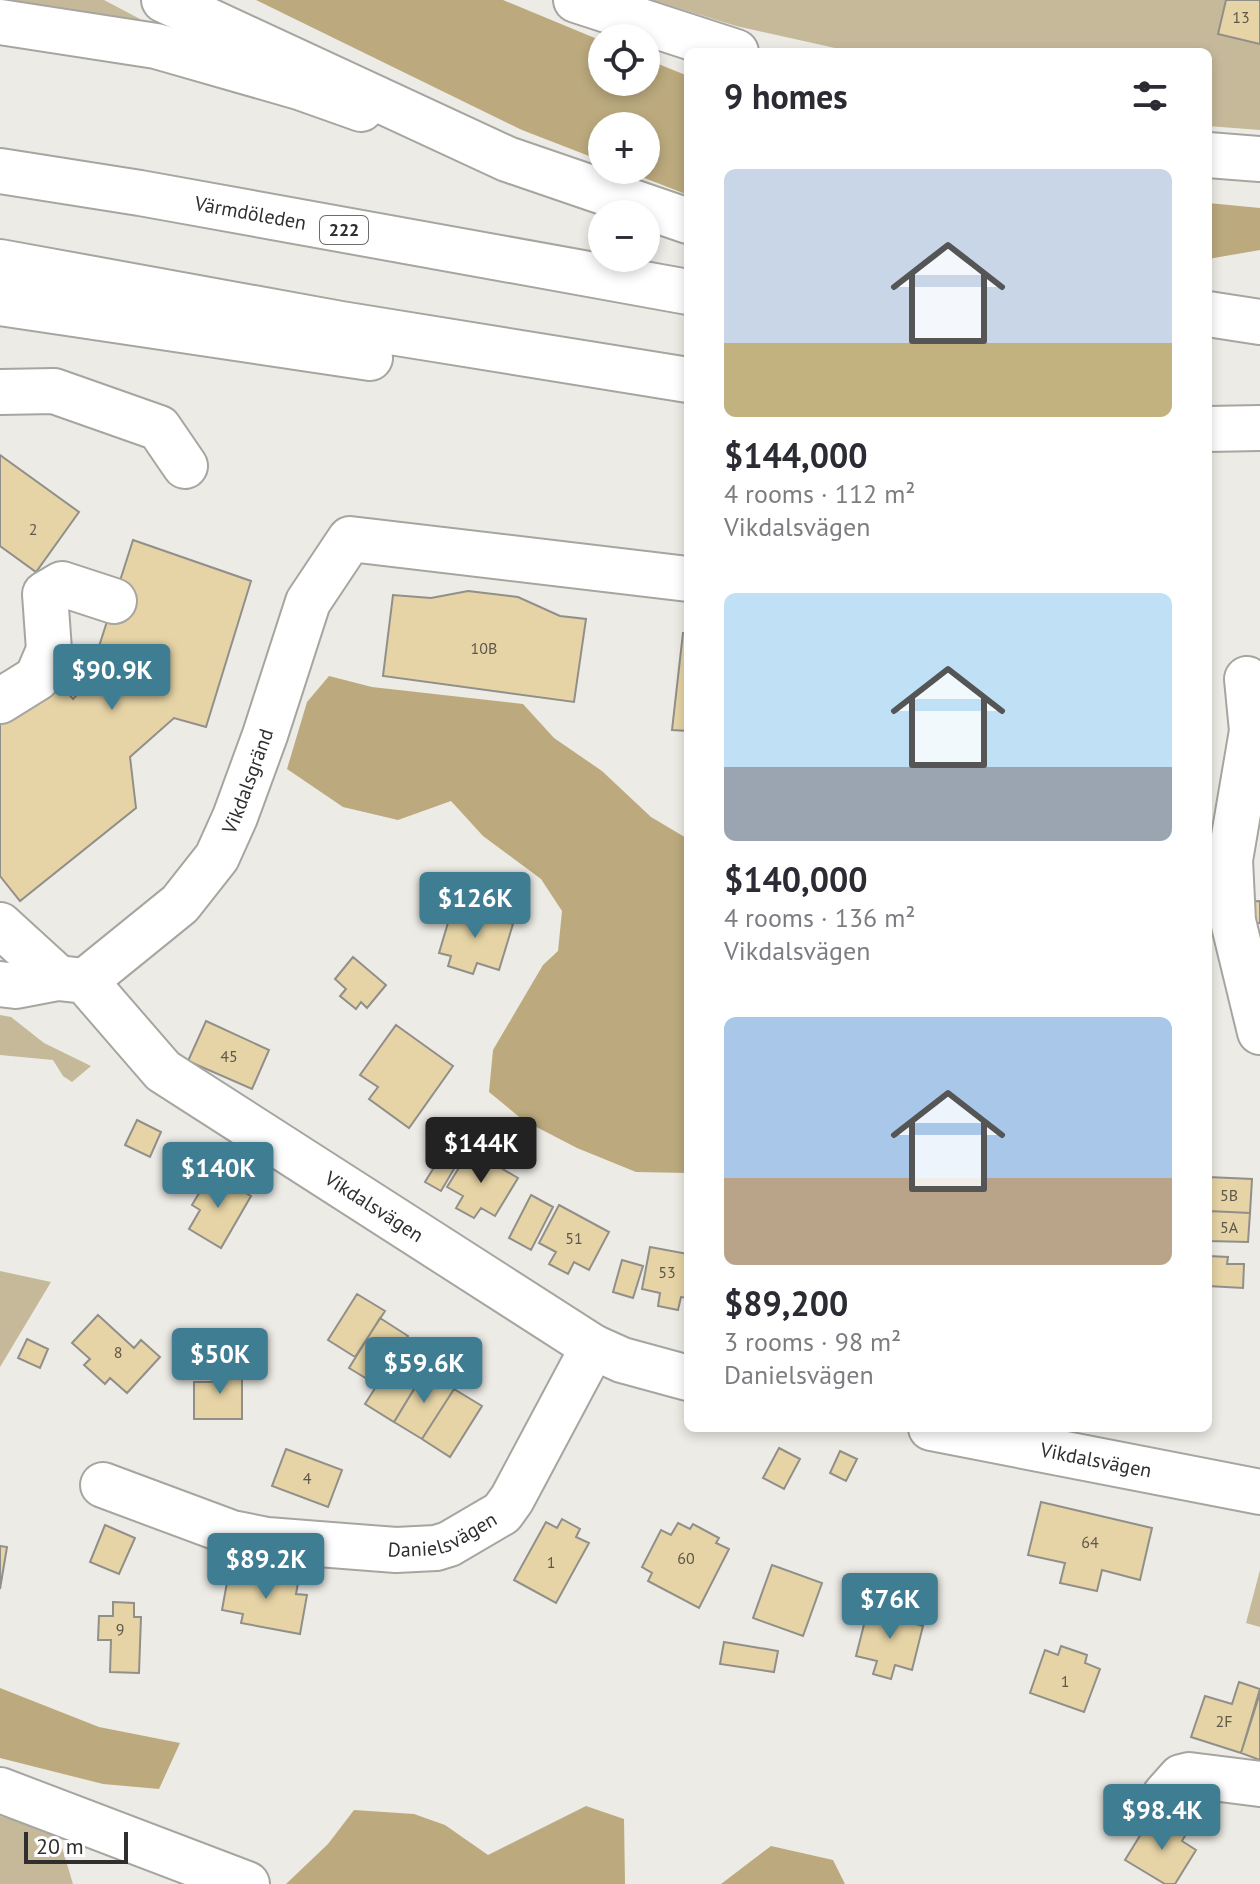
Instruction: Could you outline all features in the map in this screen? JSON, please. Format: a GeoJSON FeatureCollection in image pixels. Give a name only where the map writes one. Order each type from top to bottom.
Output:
{"type":"FeatureCollection","features":[{"type":"Feature","properties":{"kind":"main road"},"geometry":{"type":"LineString","coordinates":[[164,0],[507,159]]}},
{"type":"Feature","properties":{"kind":"main road"},"geometry":{"type":"LineString","coordinates":[[576,0],[724,48]]}},
{"type":"Feature","properties":{"kind":"main road"},"geometry":{"type":"LineString","coordinates":[[0,22],[156,46],[299,87],[684,220]]}},
{"type":"Feature","properties":{"kind":"main road"},"geometry":{"type":"LineString","coordinates":[[0,47],[38,49],[108,39]]}},
{"type":"Feature","properties":{"kind":"main road"},"geometry":{"type":"LineString","coordinates":[[1212,155],[1260,159]]}},
{"type":"Feature","properties":{"kind":"main road","name":"Värmdöleden"},"geometry":{"type":"LineString","coordinates":[[0,171],[140,193],[684,291]]}},
{"type":"Feature","properties":{"kind":"main road"},"geometry":{"type":"LineString","coordinates":[[0,262],[341,324],[684,379]]}},
{"type":"Feature","properties":{"kind":"main road"},"geometry":{"type":"LineString","coordinates":[[0,303],[588,391],[684,399]]}},
{"type":"Feature","properties":{"kind":"main road"},"geometry":{"type":"LineString","coordinates":[[1212,315],[1260,322]]}},
{"type":"Feature","properties":{"kind":"main road"},"geometry":{"type":"LineString","coordinates":[[1212,339],[1260,339]]}},
{"type":"Feature","properties":{"kind":"main road"},"geometry":{"type":"LineString","coordinates":[[0,392],[54,391],[159,428],[185,466]]}},
{"type":"Feature","properties":{"kind":"main road"},"geometry":{"type":"LineString","coordinates":[[1212,429],[1260,428]]}},
{"type":"Feature","properties":{"kind":"main road","name":"Vikdalsgränd"},"geometry":{"type":"LineString","coordinates":[[71,979],[180,904],[217,857],[265,735],[308,602],[350,539],[684,579]]}},
{"type":"Feature","properties":{"kind":"main road"},"geometry":{"type":"LineString","coordinates":[[0,701],[37,678],[49,650],[45,594],[62,584],[114,601]]}},
{"type":"Feature","properties":{"kind":"main road"},"geometry":{"type":"LineString","coordinates":[[1247,679],[1252,731],[1230,860],[1233,921],[1260,1032]]}},
{"type":"Feature","properties":{"kind":"main road","name":"Vikdalsvägen"},"geometry":{"type":"LineString","coordinates":[[0,925],[71,979],[163,1071],[593,1347],[622,1360],[684,1377]]}},
{"type":"Feature","properties":{"kind":"main road"},"geometry":{"type":"LineString","coordinates":[[0,984],[16,986],[71,979]]}},
{"type":"Feature","properties":{"kind":"main road","name":"Danielsvägen"},"geometry":{"type":"LineString","coordinates":[[103,1485],[232,1533],[267,1540],[396,1550],[436,1548],[467,1535],[502,1513],[593,1347]]}},
{"type":"Feature","properties":{"kind":"main road","name":"Vikdalsvägen"},"geometry":{"type":"LineString","coordinates":[[952,1432],[1260,1492]]}},
{"type":"Feature","properties":{"kind":"main road"},"geometry":{"type":"LineString","coordinates":[[1165,1795],[1181,1777],[1189,1775],[1260,1784]]}},
{"type":"Feature","properties":{"kind":"main road"},"geometry":{"type":"LineString","coordinates":[[0,1790],[247,1884]]}},
{"type":"Feature","properties":{"kind":"shaded area"},"geometry":{"type":"Polygon","coordinates":[[[0,0],[104,0],[140,19],[130,24],[0,4],[0,0]]]}},
{"type":"Feature","properties":{"kind":"shaded area"},"geometry":{"type":"Polygon","coordinates":[[[256,0],[503,0],[588,35],[588,96],[660,96],[660,65],[684,74],[684,193],[660,184],[660,112],[588,112],[588,156],[522,130],[256,0]]]}},
{"type":"Feature","properties":{"kind":"shaded area"},"geometry":{"type":"Polygon","coordinates":[[[652,0],[1260,0],[1260,130],[1212,126],[1212,48],[835,48],[736,26],[652,0]]]}},
{"type":"Feature","properties":{"kind":"shaded area"},"geometry":{"type":"Polygon","coordinates":[[[1212,203],[1260,208],[1260,250],[1212,258],[1212,203]]]}},
{"type":"Feature","properties":{"kind":"shaded area"},"geometry":{"type":"Polygon","coordinates":[[[329,676],[372,687],[523,704],[554,738],[602,771],[651,817],[684,837],[684,1173],[636,1172],[577,1148],[523,1120],[489,1092],[493,1050],[543,965],[558,951],[562,911],[541,879],[483,836],[451,801],[398,820],[343,807],[287,769],[307,702],[329,676]]]}},
{"type":"Feature","properties":{"kind":"shaded area"},"geometry":{"type":"Polygon","coordinates":[[[0,1015],[11,1017],[44,1043],[91,1066],[72,1082],[63,1076],[53,1060],[0,1055],[0,1015]]]}},
{"type":"Feature","properties":{"kind":"shaded area"},"geometry":{"type":"Polygon","coordinates":[[[0,1271],[51,1282],[0,1367],[0,1271]]]}},
{"type":"Feature","properties":{"kind":"shaded area"},"geometry":{"type":"Polygon","coordinates":[[[1260,1570],[1260,1627],[1246,1623],[1260,1570]]]}},
{"type":"Feature","properties":{"kind":"shaded area"},"geometry":{"type":"Polygon","coordinates":[[[0,1688],[99,1727],[180,1743],[159,1789],[103,1784],[0,1758],[0,1688]]]}},
{"type":"Feature","properties":{"kind":"shaded area"},"geometry":{"type":"Polygon","coordinates":[[[586,1806],[624,1819],[625,1884],[286,1884],[328,1844],[354,1810],[414,1814],[445,1825],[488,1855],[586,1806]]]}},
{"type":"Feature","properties":{"kind":"shaded area"},"geometry":{"type":"Polygon","coordinates":[[[0,1816],[57,1831],[73,1884],[0,1884],[0,1816]]]}},
{"type":"Feature","properties":{"kind":"shaded area"},"geometry":{"type":"Polygon","coordinates":[[[771,1846],[833,1860],[845,1884],[721,1884],[771,1846]]]}},
{"type":"Feature","properties":{"kind":"building"},"geometry":{"type":"Polygon","coordinates":[[[1226,0],[1260,0],[1260,44],[1218,34],[1226,0]]]}},
{"type":"Feature","properties":{"kind":"building"},"geometry":{"type":"Polygon","coordinates":[[[0,455],[79,512],[36,572],[0,546],[0,455]]]}},
{"type":"Feature","properties":{"kind":"building"},"geometry":{"type":"Polygon","coordinates":[[[133,540],[251,581],[206,727],[174,718],[130,757],[136,808],[20,901],[0,876],[0,721],[54,677],[73,699],[87,684],[133,540]]]}},
{"type":"Feature","properties":{"kind":"building"},"geometry":{"type":"Polygon","coordinates":[[[468,591],[518,597],[560,616],[586,619],[574,702],[383,676],[393,595],[431,598],[468,591]]]}},
{"type":"Feature","properties":{"kind":"building"},"geometry":{"type":"Polygon","coordinates":[[[683,633],[684,731],[672,730],[683,633]]]}},
{"type":"Feature","properties":{"kind":"building"},"geometry":{"type":"Polygon","coordinates":[[[1260,901],[1260,923],[1251,924],[1248,902],[1260,901]]]}},
{"type":"Feature","properties":{"kind":"building"},"geometry":{"type":"Polygon","coordinates":[[[453,906],[513,924],[499,970],[477,963],[473,974],[448,966],[451,956],[439,953],[453,906]]]}},
{"type":"Feature","properties":{"kind":"building"},"geometry":{"type":"Polygon","coordinates":[[[353,957],[386,985],[367,1008],[361,1002],[356,1009],[340,996],[346,989],[335,979],[353,957]]]}},
{"type":"Feature","properties":{"kind":"building"},"geometry":{"type":"Polygon","coordinates":[[[206,1021],[269,1050],[252,1089],[188,1061],[206,1021]]]}},
{"type":"Feature","properties":{"kind":"building"},"geometry":{"type":"Polygon","coordinates":[[[396,1025],[453,1066],[409,1128],[369,1099],[378,1087],[360,1075],[396,1025]]]}},
{"type":"Feature","properties":{"kind":"building"},"geometry":{"type":"Polygon","coordinates":[[[137,1120],[161,1132],[150,1157],[125,1145],[137,1120]]]}},
{"type":"Feature","properties":{"kind":"building"},"geometry":{"type":"Polygon","coordinates":[[[470,1150],[518,1178],[495,1216],[481,1208],[474,1218],[456,1208],[463,1196],[447,1187],[470,1150]]]}},
{"type":"Feature","properties":{"kind":"building"},"geometry":{"type":"Polygon","coordinates":[[[443,1153],[458,1162],[441,1191],[425,1182],[443,1153]]]}},
{"type":"Feature","properties":{"kind":"building"},"geometry":{"type":"Polygon","coordinates":[[[211,1173],[251,1196],[221,1248],[189,1229],[200,1210],[192,1205],[211,1173]]]}},
{"type":"Feature","properties":{"kind":"building"},"geometry":{"type":"Polygon","coordinates":[[[1212,1177],[1252,1179],[1250,1213],[1212,1211],[1212,1177]]]}},
{"type":"Feature","properties":{"kind":"building"},"geometry":{"type":"Polygon","coordinates":[[[531,1195],[553,1207],[531,1250],[509,1238],[531,1195]]]}},
{"type":"Feature","properties":{"kind":"building"},"geometry":{"type":"Polygon","coordinates":[[[559,1205],[609,1232],[589,1270],[574,1262],[568,1274],[549,1264],[556,1252],[539,1243],[559,1205]]]}},
{"type":"Feature","properties":{"kind":"building"},"geometry":{"type":"Polygon","coordinates":[[[1212,1211],[1250,1213],[1248,1242],[1212,1241],[1212,1211]]]}},
{"type":"Feature","properties":{"kind":"building"},"geometry":{"type":"Polygon","coordinates":[[[650,1247],[684,1253],[684,1297],[681,1297],[678,1310],[658,1306],[660,1293],[642,1289],[650,1247]]]}},
{"type":"Feature","properties":{"kind":"building"},"geometry":{"type":"Polygon","coordinates":[[[1212,1256],[1228,1257],[1227,1264],[1244,1264],[1243,1288],[1212,1286],[1212,1256]]]}},
{"type":"Feature","properties":{"kind":"building"},"geometry":{"type":"Polygon","coordinates":[[[622,1260],[643,1266],[633,1298],[613,1292],[622,1260]]]}},
{"type":"Feature","properties":{"kind":"building"},"geometry":{"type":"Polygon","coordinates":[[[357,1294],[385,1311],[355,1357],[328,1340],[357,1294]]]}},
{"type":"Feature","properties":{"kind":"building"},"geometry":{"type":"Polygon","coordinates":[[[98,1315],[134,1348],[141,1340],[160,1357],[127,1393],[110,1378],[105,1384],[84,1365],[90,1359],[72,1343],[98,1315]]]}},
{"type":"Feature","properties":{"kind":"building"},"geometry":{"type":"Polygon","coordinates":[[[380,1318],[408,1336],[377,1385],[349,1368],[380,1318]]]}},
{"type":"Feature","properties":{"kind":"building"},"geometry":{"type":"Polygon","coordinates":[[[27,1339],[48,1349],[40,1368],[18,1358],[27,1339]]]}},
{"type":"Feature","properties":{"kind":"building"},"geometry":{"type":"Polygon","coordinates":[[[397,1354],[425,1371],[394,1422],[365,1404],[397,1354]]]}},
{"type":"Feature","properties":{"kind":"building"},"geometry":{"type":"Polygon","coordinates":[[[213,1368],[242,1369],[242,1419],[194,1419],[194,1382],[213,1382],[213,1368]]]}},
{"type":"Feature","properties":{"kind":"building"},"geometry":{"type":"Polygon","coordinates":[[[425,1371],[454,1389],[422,1439],[394,1422],[425,1371]]]}},
{"type":"Feature","properties":{"kind":"building"},"geometry":{"type":"Polygon","coordinates":[[[454,1389],[482,1406],[450,1457],[422,1439],[454,1389]]]}},
{"type":"Feature","properties":{"kind":"building"},"geometry":{"type":"Polygon","coordinates":[[[779,1448],[800,1459],[784,1489],[763,1478],[779,1448]]]}},
{"type":"Feature","properties":{"kind":"building"},"geometry":{"type":"Polygon","coordinates":[[[286,1449],[342,1470],[328,1507],[272,1486],[286,1449]]]}},
{"type":"Feature","properties":{"kind":"building"},"geometry":{"type":"Polygon","coordinates":[[[840,1451],[857,1459],[846,1481],[830,1473],[840,1451]]]}},
{"type":"Feature","properties":{"kind":"building"},"geometry":{"type":"Polygon","coordinates":[[[1041,1502],[1152,1528],[1140,1580],[1102,1570],[1097,1591],[1060,1583],[1065,1563],[1028,1555],[1041,1502]]]}},
{"type":"Feature","properties":{"kind":"building"},"geometry":{"type":"Polygon","coordinates":[[[562,1519],[580,1529],[576,1537],[589,1543],[556,1603],[514,1580],[546,1522],[557,1528],[562,1519]]]}},
{"type":"Feature","properties":{"kind":"building"},"geometry":{"type":"Polygon","coordinates":[[[678,1523],[690,1529],[693,1524],[719,1538],[716,1543],[729,1549],[699,1608],[648,1581],[652,1573],[642,1567],[661,1530],[671,1535],[678,1523]]]}},
{"type":"Feature","properties":{"kind":"building"},"geometry":{"type":"Polygon","coordinates":[[[105,1525],[135,1538],[119,1574],[90,1562],[105,1525]]]}},
{"type":"Feature","properties":{"kind":"building"},"geometry":{"type":"Polygon","coordinates":[[[0,1546],[7,1547],[0,1589],[0,1546]]]}},
{"type":"Feature","properties":{"kind":"building"},"geometry":{"type":"Polygon","coordinates":[[[772,1565],[822,1583],[803,1636],[753,1618],[772,1565]]]}},
{"type":"Feature","properties":{"kind":"building"},"geometry":{"type":"Polygon","coordinates":[[[252,1568],[277,1572],[275,1578],[298,1583],[296,1594],[307,1595],[300,1634],[241,1623],[243,1614],[222,1610],[228,1577],[249,1581],[252,1568]]]}},
{"type":"Feature","properties":{"kind":"building"},"geometry":{"type":"Polygon","coordinates":[[[113,1602],[134,1603],[134,1617],[141,1617],[139,1673],[110,1672],[111,1640],[98,1640],[99,1616],[113,1616],[113,1602]]]}},
{"type":"Feature","properties":{"kind":"building"},"geometry":{"type":"Polygon","coordinates":[[[885,1606],[911,1613],[909,1622],[923,1626],[912,1670],[895,1665],[891,1679],[873,1674],[877,1661],[856,1656],[868,1609],[883,1613],[885,1606]]]}},
{"type":"Feature","properties":{"kind":"building"},"geometry":{"type":"Polygon","coordinates":[[[724,1642],[778,1651],[774,1672],[720,1664],[724,1642]]]}},
{"type":"Feature","properties":{"kind":"building"},"geometry":{"type":"Polygon","coordinates":[[[1061,1646],[1087,1655],[1085,1663],[1100,1669],[1084,1712],[1030,1693],[1045,1650],[1058,1655],[1061,1646]]]}},
{"type":"Feature","properties":{"kind":"building"},"geometry":{"type":"Polygon","coordinates":[[[1239,1682],[1260,1689],[1241,1753],[1191,1737],[1205,1696],[1232,1704],[1239,1682]]]}},
{"type":"Feature","properties":{"kind":"building"},"geometry":{"type":"Polygon","coordinates":[[[1260,1693],[1260,1760],[1241,1753],[1260,1693]]]}},
{"type":"Feature","properties":{"kind":"building"},"geometry":{"type":"Polygon","coordinates":[[[1172,1818],[1189,1829],[1182,1841],[1196,1850],[1175,1884],[1165,1884],[1125,1860],[1149,1821],[1164,1830],[1172,1818]]]}}]}
